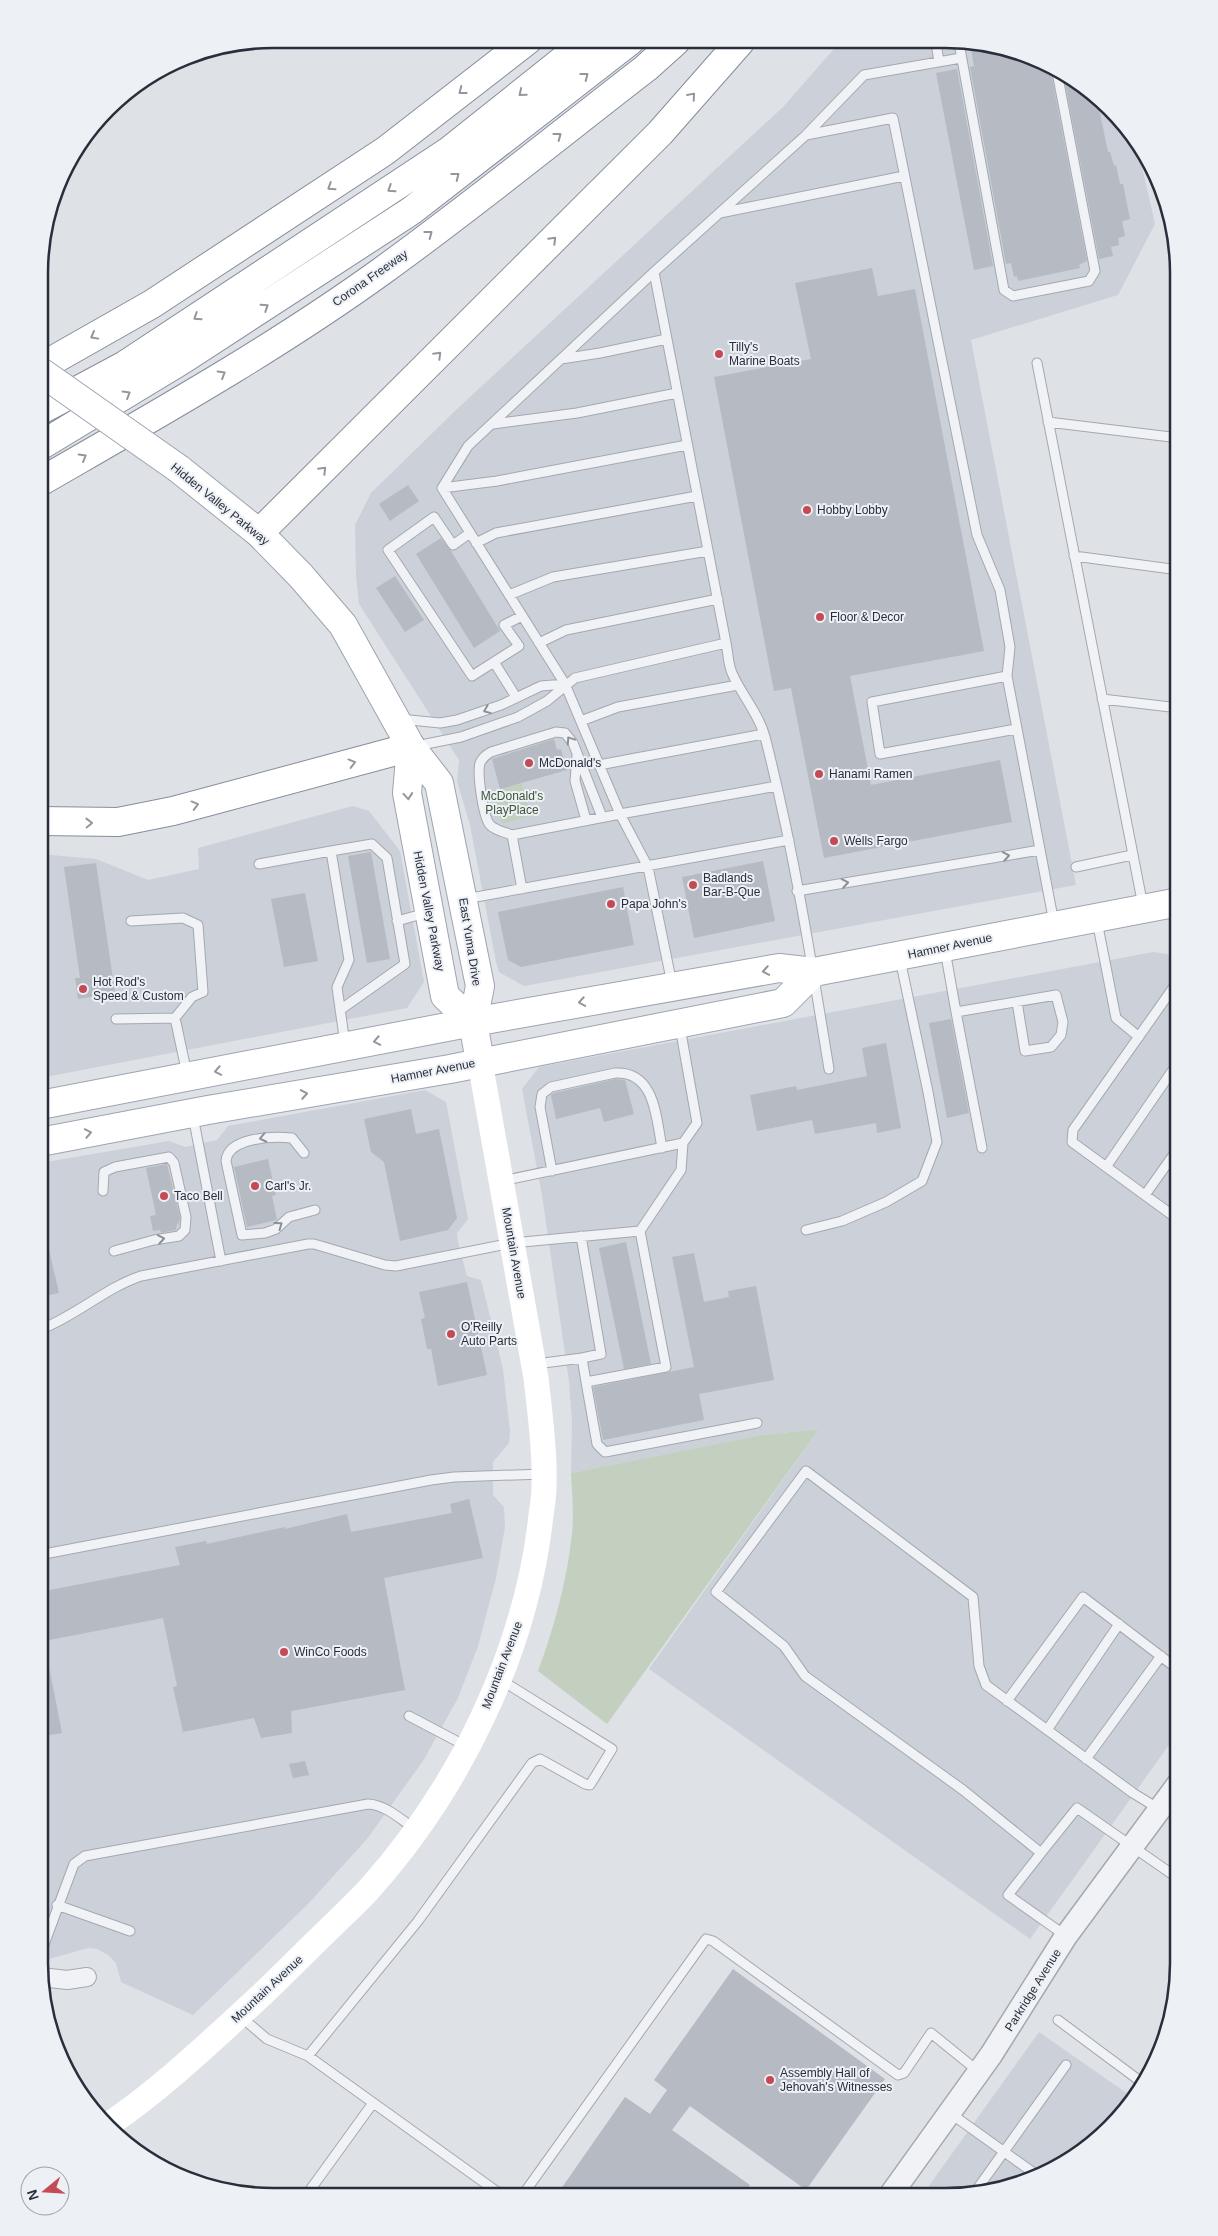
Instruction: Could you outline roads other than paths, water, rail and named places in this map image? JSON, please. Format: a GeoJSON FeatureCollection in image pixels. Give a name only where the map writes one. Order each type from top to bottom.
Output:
{"type":"FeatureCollection","features":[{"type":"Feature","properties":{"kind":"main road"},"geometry":{"type":"LineString","coordinates":[[48,363],[152,304],[385,151],[518,48]]}},
{"type":"Feature","properties":{"kind":"main road"},"geometry":{"type":"LineString","coordinates":[[48,406],[125,365],[449,151],[578,48]]}},
{"type":"Feature","properties":{"kind":"main road"},"geometry":{"type":"LineString","coordinates":[[48,441],[182,360],[411,212],[621,48]]}},
{"type":"Feature","properties":{"kind":"main road","name":"Corona Freeway"},"geometry":{"type":"LineString","coordinates":[[48,477],[155,416],[269,346],[381,271],[646,68],[668,48]]}},
{"type":"Feature","properties":{"kind":"main road"},"geometry":{"type":"LineString","coordinates":[[259,533],[660,133],[735,48]]}},
{"type":"Feature","properties":{"kind":"main road"},"geometry":{"type":"LineString","coordinates":[[48,390],[118,348],[152,304]]}},
{"type":"Feature","properties":{"kind":"main road","name":"Hidden Valley Parkway"},"geometry":{"type":"LineString","coordinates":[[48,377],[179,470],[259,533],[302,576],[343,625],[411,747],[439,783],[456,863]]}},
{"type":"Feature","properties":{"kind":"main road"},"geometry":{"type":"LineString","coordinates":[[48,821],[118,822],[173,811],[411,747]]}},
{"type":"Feature","properties":{"kind":"main road","name":"Hidden Valley Parkway"},"geometry":{"type":"LineString","coordinates":[[411,747],[407,793],[445,996],[473,1022]]}},
{"type":"Feature","properties":{"kind":"main road","name":"East Yuma Drive"},"geometry":{"type":"LineString","coordinates":[[456,863],[480,986],[473,1022]]}},
{"type":"Feature","properties":{"kind":"main road","name":"Hamner Avenue"},"geometry":{"type":"LineString","coordinates":[[48,1103],[473,1022],[779,968],[814,972],[1170,904]]}},
{"type":"Feature","properties":{"kind":"main road","name":"Hamner Avenue"},"geometry":{"type":"LineString","coordinates":[[48,1140],[192,1113],[450,1069],[783,1003],[814,972]]}},
{"type":"Feature","properties":{"kind":"main road"},"geometry":{"type":"LineString","coordinates":[[473,1022],[480,1062]]}},
{"type":"Feature","properties":{"kind":"main road","name":"Mountain Avenue"},"geometry":{"type":"LineString","coordinates":[[112,2122],[173,2075],[239,2015],[371,1887],[415,1829],[447,1782],[499,1679],[523,1610],[536,1552],[544,1488],[542,1430],[534,1364],[480,1062]]}},
{"type":"Feature","properties":{"kind":"street","name":"Parkridge Avenue"},"geometry":{"type":"LineString","coordinates":[[896,2188],[979,2072],[1066,1936],[1131,1847],[1170,1798]]}},
{"type":"Feature","properties":{"kind":"street"},"geometry":{"type":"LineString","coordinates":[[48,1978],[67,1980],[87,1977]]}},
{"type":"Feature","properties":{"kind":"lane"},"geometry":{"type":"LineString","coordinates":[[937,48],[939,62]]}},
{"type":"Feature","properties":{"kind":"lane"},"geometry":{"type":"LineString","coordinates":[[960,48],[1004,290],[1013,296],[1089,281],[1095,271],[1058,78]]}},
{"type":"Feature","properties":{"kind":"lane"},"geometry":{"type":"LineString","coordinates":[[442,488],[468,446],[654,272],[806,135],[864,75],[961,58]]}},
{"type":"Feature","properties":{"kind":"lane"},"geometry":{"type":"LineString","coordinates":[[806,135],[893,118],[977,535],[1000,590],[1010,647],[1007,676],[1054,926]]}},
{"type":"Feature","properties":{"kind":"lane"},"geometry":{"type":"LineString","coordinates":[[719,213],[904,176]]}},
{"type":"Feature","properties":{"kind":"lane"},"geometry":{"type":"LineString","coordinates":[[654,272],[731,671],[764,734],[777,786],[790,840],[797,891],[814,972],[830,1069]]}},
{"type":"Feature","properties":{"kind":"lane"},"geometry":{"type":"LineString","coordinates":[[561,359],[600,354],[667,339]]}},
{"type":"Feature","properties":{"kind":"lane"},"geometry":{"type":"LineString","coordinates":[[1037,363],[1132,855],[1144,908]]}},
{"type":"Feature","properties":{"kind":"lane"},"geometry":{"type":"LineString","coordinates":[[492,424],[577,413],[677,393]]}},
{"type":"Feature","properties":{"kind":"lane"},"geometry":{"type":"LineString","coordinates":[[1048,422],[1170,437]]}},
{"type":"Feature","properties":{"kind":"lane"},"geometry":{"type":"LineString","coordinates":[[442,488],[497,481],[688,446]]}},
{"type":"Feature","properties":{"kind":"lane"},"geometry":{"type":"LineString","coordinates":[[442,488],[565,684],[620,814],[648,867],[673,987]]}},
{"type":"Feature","properties":{"kind":"lane"},"geometry":{"type":"LineString","coordinates":[[476,543],[496,533],[697,496]]}},
{"type":"Feature","properties":{"kind":"lane"},"geometry":{"type":"LineString","coordinates":[[470,533],[453,545],[434,517],[388,550],[472,676],[519,646],[504,626],[522,616]]}},
{"type":"Feature","properties":{"kind":"lane"},"geometry":{"type":"LineString","coordinates":[[509,595],[553,577],[708,551]]}},
{"type":"Feature","properties":{"kind":"lane"},"geometry":{"type":"LineString","coordinates":[[1074,556],[1170,569]]}},
{"type":"Feature","properties":{"kind":"lane"},"geometry":{"type":"LineString","coordinates":[[539,643],[566,630],[718,599]]}},
{"type":"Feature","properties":{"kind":"lane"},"geometry":{"type":"LineString","coordinates":[[411,747],[460,737],[518,718],[547,701],[565,684],[575,678],[726,643]]}},
{"type":"Feature","properties":{"kind":"lane"},"geometry":{"type":"LineString","coordinates":[[494,662],[516,697]]}},
{"type":"Feature","properties":{"kind":"lane"},"geometry":{"type":"LineString","coordinates":[[1007,676],[872,702],[880,754],[1016,729]]}},
{"type":"Feature","properties":{"kind":"lane"},"geometry":{"type":"LineString","coordinates":[[396,718],[440,723],[457,720],[483,712],[541,686],[565,684]]}},
{"type":"Feature","properties":{"kind":"lane"},"geometry":{"type":"LineString","coordinates":[[581,721],[618,707],[738,685]]}},
{"type":"Feature","properties":{"kind":"lane"},"geometry":{"type":"LineString","coordinates":[[1102,699],[1170,707]]}},
{"type":"Feature","properties":{"kind":"lane"},"geometry":{"type":"LineString","coordinates":[[602,817],[569,737],[560,731],[485,755],[480,764],[485,816],[491,826],[512,835],[777,786]]}},
{"type":"Feature","properties":{"kind":"lane"},"geometry":{"type":"LineString","coordinates":[[599,764],[764,734]]}},
{"type":"Feature","properties":{"kind":"lane"},"geometry":{"type":"LineString","coordinates":[[577,755],[575,781],[586,820]]}},
{"type":"Feature","properties":{"kind":"lane"},"geometry":{"type":"LineString","coordinates":[[512,835],[522,889]]}},
{"type":"Feature","properties":{"kind":"lane"},"geometry":{"type":"LineString","coordinates":[[463,899],[790,840]]}},
{"type":"Feature","properties":{"kind":"lane"},"geometry":{"type":"LineString","coordinates":[[259,864],[372,844],[387,858],[404,964],[340,1010]]}},
{"type":"Feature","properties":{"kind":"lane"},"geometry":{"type":"LineString","coordinates":[[797,891],[1040,850]]}},
{"type":"Feature","properties":{"kind":"lane"},"geometry":{"type":"LineString","coordinates":[[331,851],[349,960],[336,987],[346,1046]]}},
{"type":"Feature","properties":{"kind":"lane"},"geometry":{"type":"LineString","coordinates":[[1076,867],[1132,855]]}},
{"type":"Feature","properties":{"kind":"lane"},"geometry":{"type":"LineString","coordinates":[[397,921],[429,912]]}},
{"type":"Feature","properties":{"kind":"lane"},"geometry":{"type":"LineString","coordinates":[[116,1019],[175,1018],[192,998],[203,992],[198,925],[183,918],[131,921]]}},
{"type":"Feature","properties":{"kind":"lane"},"geometry":{"type":"LineString","coordinates":[[1090,919],[1116,1018],[1139,1037]]}},
{"type":"Feature","properties":{"kind":"lane"},"geometry":{"type":"LineString","coordinates":[[944,947],[982,1148]]}},
{"type":"Feature","properties":{"kind":"lane"},"geometry":{"type":"LineString","coordinates":[[806,1230],[842,1221],[886,1202],[922,1181],[936,1142],[928,1092],[900,956]]}},
{"type":"Feature","properties":{"kind":"lane"},"geometry":{"type":"LineString","coordinates":[[1170,994],[1072,1130],[1072,1142],[1170,1214]]}},
{"type":"Feature","properties":{"kind":"lane"},"geometry":{"type":"LineString","coordinates":[[956,1012],[1056,995],[1063,1022],[1061,1035],[1051,1047],[1025,1051],[1017,1002]]}},
{"type":"Feature","properties":{"kind":"lane"},"geometry":{"type":"LineString","coordinates":[[175,1018],[187,1077]]}},
{"type":"Feature","properties":{"kind":"lane"},"geometry":{"type":"LineString","coordinates":[[586,1382],[666,1368],[640,1230],[681,1170],[683,1143],[697,1122],[679,1023]]}},
{"type":"Feature","properties":{"kind":"lane"},"geometry":{"type":"LineString","coordinates":[[552,1171],[540,1107],[542,1094],[551,1087],[615,1072],[636,1076],[648,1089],[662,1148]]}},
{"type":"Feature","properties":{"kind":"lane"},"geometry":{"type":"LineString","coordinates":[[1106,1167],[1170,1075]]}},
{"type":"Feature","properties":{"kind":"lane"},"geometry":{"type":"LineString","coordinates":[[192,1113],[220,1262]]}},
{"type":"Feature","properties":{"kind":"lane"},"geometry":{"type":"LineString","coordinates":[[304,1153],[292,1138],[274,1136],[234,1146],[226,1156],[226,1161],[242,1235],[265,1233],[276,1229],[289,1217],[315,1210]]}},
{"type":"Feature","properties":{"kind":"lane"},"geometry":{"type":"LineString","coordinates":[[501,1181],[683,1143]]}},
{"type":"Feature","properties":{"kind":"lane"},"geometry":{"type":"LineString","coordinates":[[103,1190],[104,1172],[115,1167],[169,1157],[174,1162],[186,1217],[185,1230],[179,1236],[154,1240],[114,1251]]}},
{"type":"Feature","properties":{"kind":"lane"},"geometry":{"type":"LineString","coordinates":[[1145,1196],[1170,1160]]}},
{"type":"Feature","properties":{"kind":"lane"},"geometry":{"type":"LineString","coordinates":[[48,1326],[81,1310],[128,1281],[141,1276],[314,1244],[385,1266],[396,1266],[512,1243],[640,1230]]}},
{"type":"Feature","properties":{"kind":"lane"},"geometry":{"type":"LineString","coordinates":[[534,1364],[601,1354],[580,1236]]}},
{"type":"Feature","properties":{"kind":"lane"},"geometry":{"type":"LineString","coordinates":[[582,1358],[598,1444],[605,1452],[757,1423]]}},
{"type":"Feature","properties":{"kind":"lane"},"geometry":{"type":"LineString","coordinates":[[1041,1853],[963,1790],[805,1676],[784,1646],[716,1592],[806,1471],[973,1597],[979,1666],[986,1685],[1133,1793],[1170,1796]]}},
{"type":"Feature","properties":{"kind":"lane"},"geometry":{"type":"LineString","coordinates":[[48,1553],[431,1480],[454,1477],[543,1474]]}},
{"type":"Feature","properties":{"kind":"lane"},"geometry":{"type":"LineString","coordinates":[[1007,1701],[1084,1597],[1170,1663]]}},
{"type":"Feature","properties":{"kind":"lane"},"geometry":{"type":"LineString","coordinates":[[1047,1730],[1119,1624]]}},
{"type":"Feature","properties":{"kind":"lane"},"geometry":{"type":"LineString","coordinates":[[1086,1759],[1161,1656]]}},
{"type":"Feature","properties":{"kind":"lane"},"geometry":{"type":"LineString","coordinates":[[308,2056],[418,1921],[532,1763],[540,1759],[590,1785],[612,1749],[499,1679]]}},
{"type":"Feature","properties":{"kind":"lane"},"geometry":{"type":"LineString","coordinates":[[409,1716],[466,1746]]}},
{"type":"Feature","properties":{"kind":"lane"},"geometry":{"type":"LineString","coordinates":[[48,1932],[74,1864],[78,1859],[85,1856],[368,1804],[378,1804],[415,1829]]}},
{"type":"Feature","properties":{"kind":"lane"},"geometry":{"type":"LineString","coordinates":[[1066,1936],[1008,1896],[1077,1808],[1170,1873]]}},
{"type":"Feature","properties":{"kind":"lane"},"geometry":{"type":"LineString","coordinates":[[57,1905],[130,1931]]}},
{"type":"Feature","properties":{"kind":"lane"},"geometry":{"type":"LineString","coordinates":[[528,2188],[706,1939],[714,1941],[898,2075],[904,2073],[931,2032],[979,2072]]}},
{"type":"Feature","properties":{"kind":"lane"},"geometry":{"type":"LineString","coordinates":[[239,2015],[267,2039],[308,2056],[492,2188]]}},
{"type":"Feature","properties":{"kind":"lane"},"geometry":{"type":"LineString","coordinates":[[1058,2020],[1138,2080]]}},
{"type":"Feature","properties":{"kind":"lane"},"geometry":{"type":"LineString","coordinates":[[979,2186],[1066,2065]]}},
{"type":"Feature","properties":{"kind":"lane"},"geometry":{"type":"LineString","coordinates":[[311,2188],[373,2103]]}},
{"type":"Feature","properties":{"kind":"lane"},"geometry":{"type":"LineString","coordinates":[[950,2113],[1031,2171]]}},
{"type":"Feature","properties":{"kind":"place","name":"Tilly's Marine Boats"},"geometry":{"type":"Point","coordinates":[719,354]}},
{"type":"Feature","properties":{"kind":"place","name":"Hobby Lobby"},"geometry":{"type":"Point","coordinates":[807,510]}},
{"type":"Feature","properties":{"kind":"place","name":"Floor & Decor"},"geometry":{"type":"Point","coordinates":[820,617]}},
{"type":"Feature","properties":{"kind":"place","name":"McDonald's"},"geometry":{"type":"Point","coordinates":[529,763]}},
{"type":"Feature","properties":{"kind":"place","name":"Hanami Ramen"},"geometry":{"type":"Point","coordinates":[819,774]}},
{"type":"Feature","properties":{"kind":"place","name":"Wells Fargo"},"geometry":{"type":"Point","coordinates":[834,841]}},
{"type":"Feature","properties":{"kind":"place","name":"Badlands Bar-B-Que"},"geometry":{"type":"Point","coordinates":[693,885]}},
{"type":"Feature","properties":{"kind":"place","name":"Papa John's"},"geometry":{"type":"Point","coordinates":[611,904]}},
{"type":"Feature","properties":{"kind":"place","name":"Hot Rod's Speed & Custom"},"geometry":{"type":"Point","coordinates":[83,989]}},
{"type":"Feature","properties":{"kind":"place","name":"Carl's Jr."},"geometry":{"type":"Point","coordinates":[255,1186]}},
{"type":"Feature","properties":{"kind":"place","name":"Taco Bell"},"geometry":{"type":"Point","coordinates":[164,1196]}},
{"type":"Feature","properties":{"kind":"place","name":"O'Reilly Auto Parts"},"geometry":{"type":"Point","coordinates":[451,1334]}},
{"type":"Feature","properties":{"kind":"place","name":"WinCo Foods"},"geometry":{"type":"Point","coordinates":[284,1652]}},
{"type":"Feature","properties":{"kind":"place","name":"Assembly Hall of Jehovah's Witnesses"},"geometry":{"type":"Point","coordinates":[770,2080]}},
{"type":"Feature","properties":{"kind":"park label","name":"McDonald's PlayPlace"},"geometry":{"type":"Point","coordinates":[512,803]}}]}
